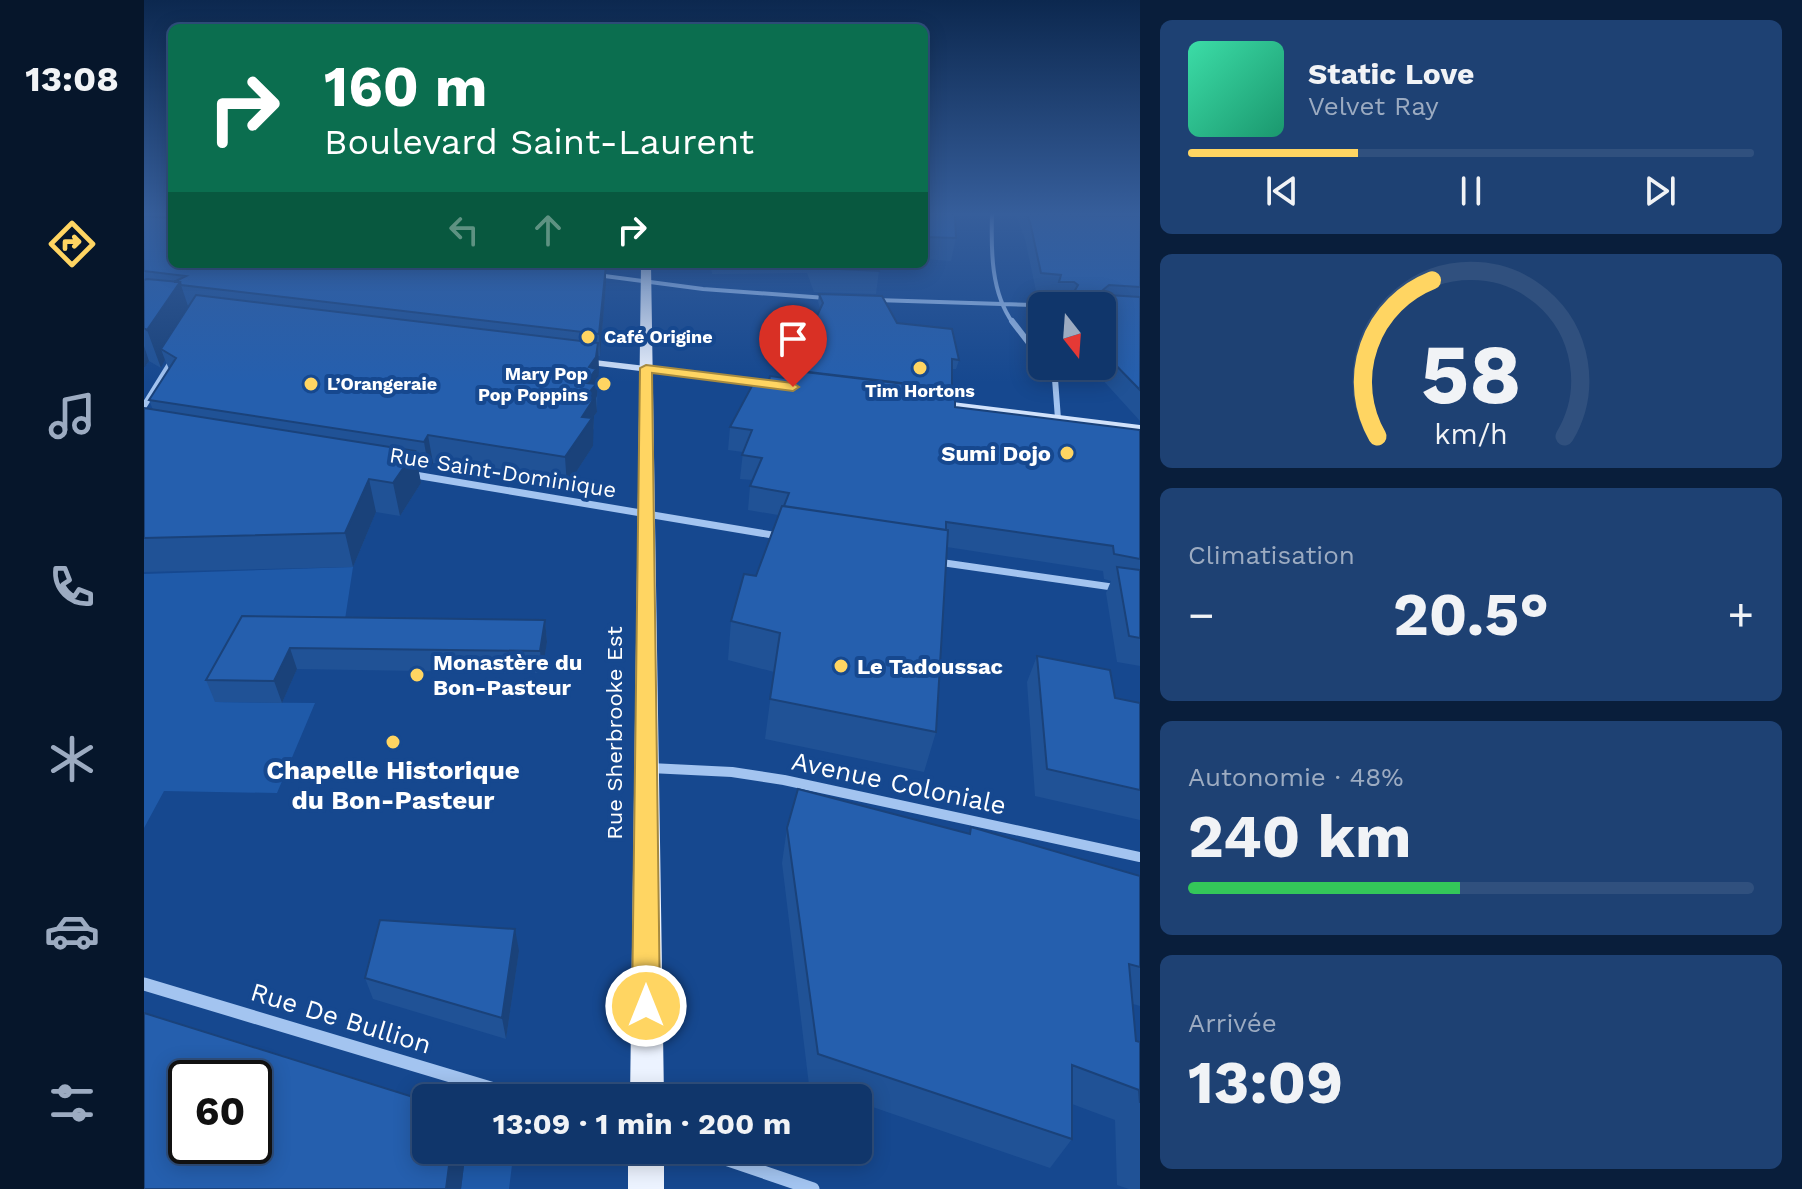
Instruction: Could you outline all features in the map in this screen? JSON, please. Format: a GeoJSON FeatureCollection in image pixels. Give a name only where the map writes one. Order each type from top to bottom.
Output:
{"type":"FeatureCollection","features":[{"type":"Feature","properties":{"kind":"main road","name":"Rue Sherbrooke Est"},"geometry":{"type":"LineString","coordinates":[[646,270],[647,1084]]}},
{"type":"Feature","properties":{"kind":"main road"},"geometry":{"type":"LineString","coordinates":[[571,360],[808,388]]}},
{"type":"Feature","properties":{"kind":"main road"},"geometry":{"type":"LineString","coordinates":[[929,403],[1140,429]]}},
{"type":"Feature","properties":{"kind":"main road"},"geometry":{"type":"LineString","coordinates":[[646,1164],[646,1189]]}},
{"type":"Feature","properties":{"kind":"street"},"geometry":{"type":"LineString","coordinates":[[998,270],[1001,303],[1028,342]]}},
{"type":"Feature","properties":{"kind":"street"},"geometry":{"type":"LineString","coordinates":[[593,275],[703,289],[837,299]]}},
{"type":"Feature","properties":{"kind":"street"},"geometry":{"type":"LineString","coordinates":[[866,299],[1028,304]]}},
{"type":"Feature","properties":{"kind":"street"},"geometry":{"type":"LineString","coordinates":[[144,406],[176,355]]}},
{"type":"Feature","properties":{"kind":"street"},"geometry":{"type":"LineString","coordinates":[[1055,380],[1058,419]]}},
{"type":"Feature","properties":{"kind":"street","name":"Rue Saint-Dominique"},"geometry":{"type":"LineString","coordinates":[[395,472],[795,540]]}},
{"type":"Feature","properties":{"kind":"street"},"geometry":{"type":"LineString","coordinates":[[926,560],[1140,591]]}},
{"type":"Feature","properties":{"kind":"street","name":"Avenue Coloniale"},"geometry":{"type":"LineString","coordinates":[[646,768],[732,772],[784,780],[1140,857]]}},
{"type":"Feature","properties":{"kind":"street","name":"Rue De Bullion"},"geometry":{"type":"LineString","coordinates":[[144,984],[477,1084]]}},
{"type":"Feature","properties":{"kind":"street"},"geometry":{"type":"LineString","coordinates":[[740,1164],[813,1189]]}},
{"type":"Feature","properties":{"kind":"shaded area"},"geometry":{"type":"Polygon","coordinates":[[[353,567],[342,639],[216,702],[315,703],[277,793],[164,791],[144,828],[144,574],[353,567]]]}},
{"type":"Feature","properties":{"kind":"shaded area"},"geometry":{"type":"Polygon","coordinates":[[[464,1164],[512,1165],[509,1189],[461,1189],[464,1164]]]}},
{"type":"Feature","properties":{"kind":"building"},"geometry":{"type":"Polygon","coordinates":[[[605,270],[599,334],[181,285],[174,282],[186,276],[144,271],[605,270]]]}},
{"type":"Feature","properties":{"kind":"building"},"geometry":{"type":"Polygon","coordinates":[[[1040,270],[1140,270],[1140,287],[1109,285],[1103,290],[1105,292],[1074,292],[1078,285],[1059,282],[1061,275],[1040,270]]]}},
{"type":"Feature","properties":{"kind":"building"},"geometry":{"type":"Polygon","coordinates":[[[144,280],[180,282],[147,330],[144,328],[144,280]]]}},
{"type":"Feature","properties":{"kind":"building"},"geometry":{"type":"Polygon","coordinates":[[[819,294],[882,296],[897,323],[952,329],[959,360],[952,359],[952,389],[792,370],[823,303],[819,294]]]}},
{"type":"Feature","properties":{"kind":"building"},"geometry":{"type":"Polygon","coordinates":[[[196,295],[598,343],[596,357],[589,367],[596,369],[586,383],[596,384],[584,399],[593,400],[582,417],[592,418],[565,457],[428,435],[424,442],[149,400],[176,358],[161,349],[196,295]]]}},
{"type":"Feature","properties":{"kind":"building"},"geometry":{"type":"Polygon","coordinates":[[[1116,296],[1140,297],[1140,390],[1116,365],[1116,296]]]}},
{"type":"Feature","properties":{"kind":"building"},"geometry":{"type":"Polygon","coordinates":[[[788,370],[955,390],[955,407],[1140,430],[1140,559],[1114,554],[1113,546],[946,522],[946,530],[784,506],[789,493],[750,486],[762,458],[742,455],[752,430],[730,427],[753,384],[768,386],[770,376],[784,378],[788,370]]]}},
{"type":"Feature","properties":{"kind":"building"},"geometry":{"type":"Polygon","coordinates":[[[144,408],[415,451],[393,483],[369,479],[345,533],[144,538],[144,408]]]}},
{"type":"Feature","properties":{"kind":"building","name":"Le Tadoussac"},"geometry":{"type":"Polygon","coordinates":[[[782,506],[948,530],[936,732],[770,699],[780,633],[731,621],[744,574],[756,576],[782,506]]]}},
{"type":"Feature","properties":{"kind":"building"},"geometry":{"type":"Polygon","coordinates":[[[1117,567],[1140,570],[1140,638],[1129,636],[1117,567]]]}},
{"type":"Feature","properties":{"kind":"building"},"geometry":{"type":"Polygon","coordinates":[[[242,616],[545,620],[540,651],[290,648],[274,681],[206,680],[242,616]]]}},
{"type":"Feature","properties":{"kind":"building"},"geometry":{"type":"Polygon","coordinates":[[[1037,656],[1110,670],[1115,698],[1140,703],[1140,790],[1047,769],[1037,656]]]}},
{"type":"Feature","properties":{"kind":"building"},"geometry":{"type":"Polygon","coordinates":[[[798,789],[970,834],[971,827],[1140,876],[1140,967],[1129,964],[1136,1041],[1140,1042],[1140,1103],[1139,1090],[1072,1065],[1072,1139],[818,1054],[787,828],[798,789]]]}},
{"type":"Feature","properties":{"kind":"building"},"geometry":{"type":"Polygon","coordinates":[[[380,920],[515,929],[502,1018],[365,978],[380,920]]]}},
{"type":"Feature","properties":{"kind":"building"},"geometry":{"type":"Polygon","coordinates":[[[144,1013],[412,1097],[412,1164],[449,1164],[446,1189],[144,1189],[144,1013]]]}},
{"type":"Feature","properties":{"kind":"place","name":"Café Origine"},"geometry":{"type":"Point","coordinates":[588,337]}},
{"type":"Feature","properties":{"kind":"place","name":"Tim Hortons"},"geometry":{"type":"Point","coordinates":[920,368]}},
{"type":"Feature","properties":{"kind":"place","name":"L’Orangeraie"},"geometry":{"type":"Point","coordinates":[311,384]}},
{"type":"Feature","properties":{"kind":"place","name":"Mary Pop Pop Poppins"},"geometry":{"type":"Point","coordinates":[604,384]}},
{"type":"Feature","properties":{"kind":"place","name":"Sumi Dojo"},"geometry":{"type":"Point","coordinates":[1067,453]}},
{"type":"Feature","properties":{"kind":"place","name":"Le Tadoussac"},"geometry":{"type":"Point","coordinates":[841,666]}},
{"type":"Feature","properties":{"kind":"place","name":"Monastère du Bon-Pasteur"},"geometry":{"type":"Point","coordinates":[417,675]}},
{"type":"Feature","properties":{"kind":"place","name":"Chapelle Historique du Bon-Pasteur"},"geometry":{"type":"Point","coordinates":[393,742]}},
{"type":"Feature","properties":{"kind":"route"},"geometry":{"type":"LineString","coordinates":[[646,1006],[646,368],[793,387]]}}]}
